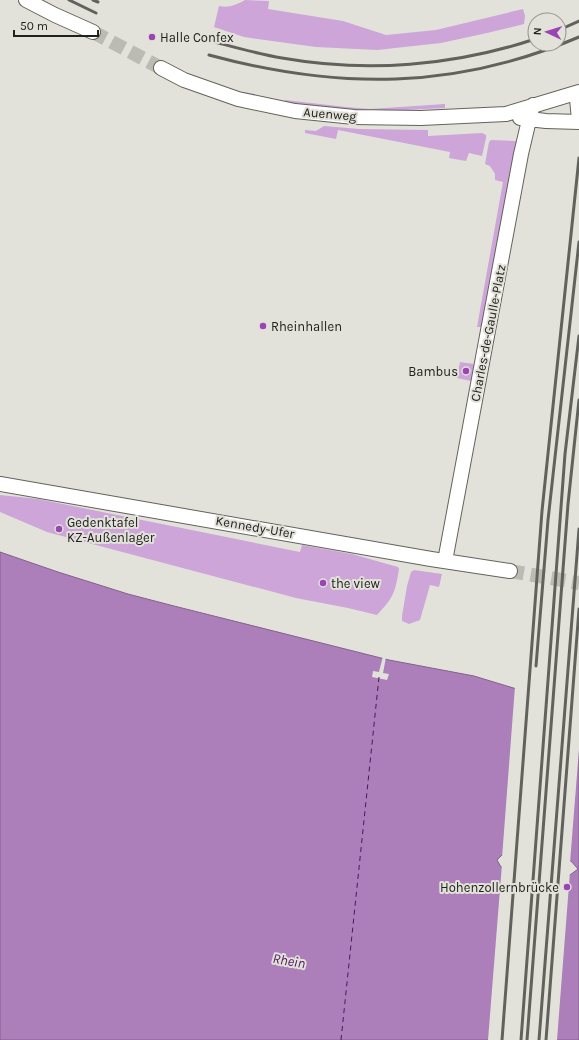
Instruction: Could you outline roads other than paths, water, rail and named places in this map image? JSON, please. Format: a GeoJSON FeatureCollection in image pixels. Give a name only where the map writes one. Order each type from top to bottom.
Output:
{"type":"FeatureCollection","features":[{"type":"Feature","properties":{"kind":"street"},"geometry":{"type":"LineString","coordinates":[[26,0],[93,32]]}},
{"type":"Feature","properties":{"kind":"street","name":"Auenweg"},"geometry":{"type":"LineString","coordinates":[[161,68],[184,80],[238,99],[294,111],[354,117],[435,118],[506,114],[579,93]]}},
{"type":"Feature","properties":{"kind":"street","name":"Auenweg"},"geometry":{"type":"LineString","coordinates":[[579,93],[577,99],[579,119]]}},
{"type":"Feature","properties":{"kind":"street","name":"Charles-de-Gaulle-Platz"},"geometry":{"type":"LineString","coordinates":[[445,561],[528,120],[533,105]]}},
{"type":"Feature","properties":{"kind":"street","name":"Auenweg"},"geometry":{"type":"LineString","coordinates":[[506,114],[528,120],[579,122]]}},
{"type":"Feature","properties":{"kind":"street","name":"Kennedy-Ufer"},"geometry":{"type":"LineString","coordinates":[[0,484],[445,561],[510,570]]}},
{"type":"Feature","properties":{"kind":"water","name":"Rhein"},"geometry":{"type":"Polygon","coordinates":[[[0,552],[128,594],[389,660],[474,676],[556,701],[579,704],[579,1040],[0,1040],[0,552]],[[502,855],[497,860],[501,867],[570,875],[578,869],[571,861],[502,855]]]}},
{"type":"Feature","properties":{"kind":"tunnel"},"geometry":{"type":"LineString","coordinates":[[93,32],[161,68]]}},
{"type":"Feature","properties":{"kind":"tunnel"},"geometry":{"type":"LineString","coordinates":[[510,571],[579,583]]}},
{"type":"Feature","properties":{"kind":"railway"},"geometry":{"type":"LineString","coordinates":[[69,0],[96,13]]}},
{"type":"Feature","properties":{"kind":"railway"},"geometry":{"type":"LineString","coordinates":[[93,0],[98,2]]}},
{"type":"Feature","properties":{"kind":"railway"},"geometry":{"type":"LineString","coordinates":[[567,26],[579,21]]}},
{"type":"Feature","properties":{"kind":"railway"},"geometry":{"type":"LineString","coordinates":[[209,55],[257,66],[304,74],[350,79],[396,79],[441,75],[487,67],[533,54],[579,37]]}},
{"type":"Feature","properties":{"kind":"railway"},"geometry":{"type":"LineString","coordinates":[[211,41],[282,58],[314,63],[378,66],[442,61],[504,48],[527,41]]}},
{"type":"Feature","properties":{"kind":"railway"},"geometry":{"type":"LineString","coordinates":[[502,1040],[542,511],[579,158]]}},
{"type":"Feature","properties":{"kind":"railway"},"geometry":{"type":"LineString","coordinates":[[536,666],[548,520],[579,242]]}},
{"type":"Feature","properties":{"kind":"railway"},"geometry":{"type":"LineString","coordinates":[[521,1040],[565,454],[579,336]]}},
{"type":"Feature","properties":{"kind":"railway"},"geometry":{"type":"LineString","coordinates":[[527,1040],[568,504],[579,400]]}},
{"type":"Feature","properties":{"kind":"railway"},"geometry":{"type":"LineString","coordinates":[[539,1040],[579,529]]}},
{"type":"Feature","properties":{"kind":"railway"},"geometry":{"type":"LineString","coordinates":[[546,1040],[579,609]]}},
{"type":"Feature","properties":{"kind":"place","name":"Halle Confex"},"geometry":{"type":"Point","coordinates":[152,37]}},
{"type":"Feature","properties":{"kind":"place","name":"Rheinhallen"},"geometry":{"type":"Point","coordinates":[263,326]}},
{"type":"Feature","properties":{"kind":"place","name":"Bambus"},"geometry":{"type":"Point","coordinates":[466,371]}},
{"type":"Feature","properties":{"kind":"place","name":"Gedenktafel KZ-Außenlager"},"geometry":{"type":"Point","coordinates":[59,529]}},
{"type":"Feature","properties":{"kind":"place","name":"the view"},"geometry":{"type":"Point","coordinates":[323,583]}},
{"type":"Feature","properties":{"kind":"place","name":"Hohenzollernbrücke"},"geometry":{"type":"Point","coordinates":[567,887]}}]}
